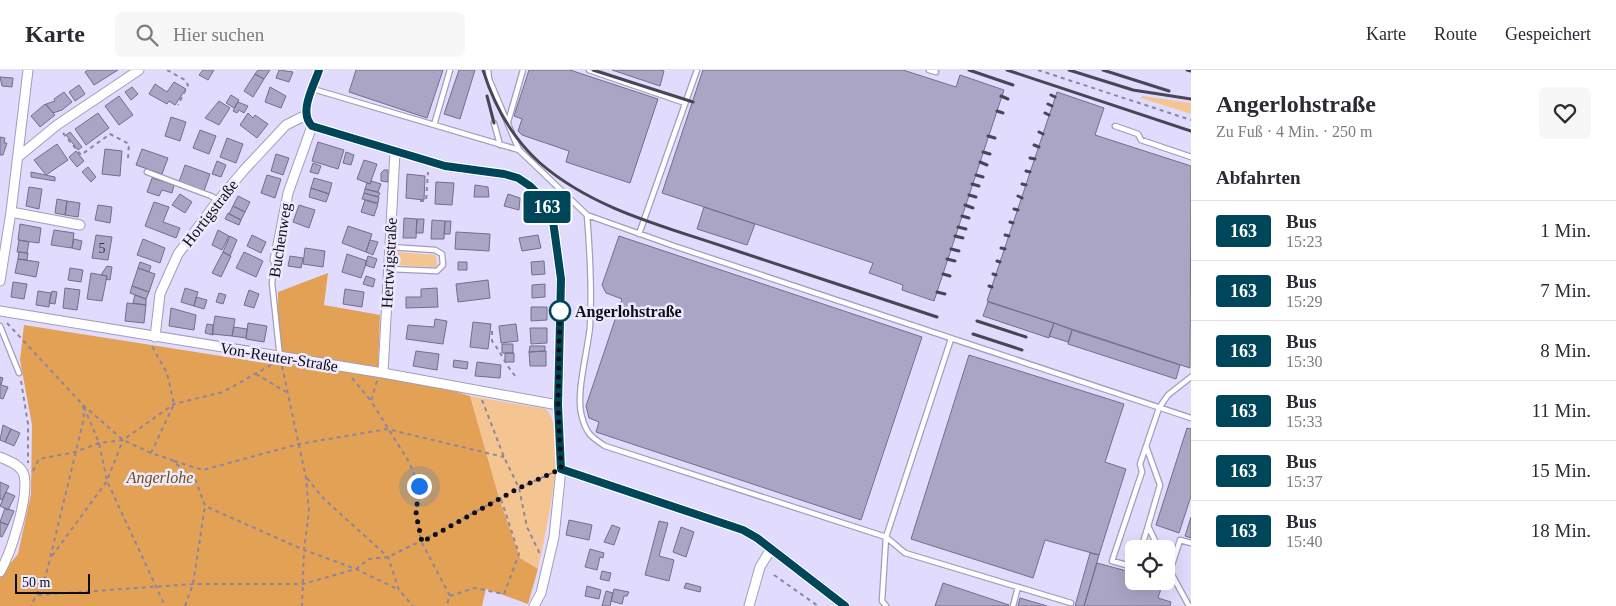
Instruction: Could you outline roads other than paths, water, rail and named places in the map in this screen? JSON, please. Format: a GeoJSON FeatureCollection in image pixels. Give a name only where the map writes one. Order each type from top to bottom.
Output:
{"type":"FeatureCollection","features":[{"type":"Feature","properties":{"kind":"street"},"geometry":{"type":"LineString","coordinates":[[0,281],[11,212],[28,70]]}},
{"type":"Feature","properties":{"kind":"street"},"geometry":{"type":"LineString","coordinates":[[18,157],[57,125],[140,70]]}},
{"type":"Feature","properties":{"kind":"street"},"geometry":{"type":"LineString","coordinates":[[320,70],[306,115],[312,126],[429,162],[518,178],[530,186],[542,198],[553,221],[561,279],[558,405],[561,469],[554,538],[548,569],[534,606]]}},
{"type":"Feature","properties":{"kind":"street","name":"Hortigstraße"},"geometry":{"type":"LineString","coordinates":[[155,337],[160,294],[167,274],[178,254],[218,200],[286,125],[306,115]]}},
{"type":"Feature","properties":{"kind":"street","name":"Buchenweg"},"geometry":{"type":"LineString","coordinates":[[275,260],[288,193],[312,126]]}},
{"type":"Feature","properties":{"kind":"street","name":"Hertwigstraße"},"geometry":{"type":"LineString","coordinates":[[383,374],[395,152]]}},
{"type":"Feature","properties":{"kind":"street"},"geometry":{"type":"LineString","coordinates":[[11,212],[80,224]]}},
{"type":"Feature","properties":{"kind":"street","name":"Von-Reuter-Straße"},"geometry":{"type":"LineString","coordinates":[[0,311],[558,405]]}},
{"type":"Feature","properties":{"kind":"street"},"geometry":{"type":"LineString","coordinates":[[0,457],[28,475],[14,544],[0,572]]}},
{"type":"Feature","properties":{"kind":"street"},"geometry":{"type":"LineString","coordinates":[[561,469],[743,530],[845,606]]}},
{"type":"Feature","properties":{"kind":"street"},"geometry":{"type":"LineString","coordinates":[[749,606],[760,567],[771,549]]}},
{"type":"Feature","properties":{"kind":"lane"},"geometry":{"type":"LineString","coordinates":[[434,125],[450,70]]}},
{"type":"Feature","properties":{"kind":"lane"},"geometry":{"type":"LineString","coordinates":[[488,70],[489,79],[519,150],[587,215],[1191,418]]}},
{"type":"Feature","properties":{"kind":"lane"},"geometry":{"type":"LineString","coordinates":[[508,122],[523,70]]}},
{"type":"Feature","properties":{"kind":"lane"},"geometry":{"type":"LineString","coordinates":[[589,70],[685,104]]}},
{"type":"Feature","properties":{"kind":"lane"},"geometry":{"type":"LineString","coordinates":[[639,234],[697,70]]}},
{"type":"Feature","properties":{"kind":"lane"},"geometry":{"type":"LineString","coordinates":[[929,70],[936,72]]}},
{"type":"Feature","properties":{"kind":"lane"},"geometry":{"type":"LineString","coordinates":[[313,89],[519,150]]}},
{"type":"Feature","properties":{"kind":"lane"},"geometry":{"type":"LineString","coordinates":[[494,123],[500,145]]}},
{"type":"Feature","properties":{"kind":"lane"},"geometry":{"type":"LineString","coordinates":[[1115,126],[1138,134],[1141,140],[1191,157]]}},
{"type":"Feature","properties":{"kind":"lane"},"geometry":{"type":"LineString","coordinates":[[147,172],[218,200]]}},
{"type":"Feature","properties":{"kind":"lane"},"geometry":{"type":"LineString","coordinates":[[587,215],[591,263],[590,328],[582,377],[581,416],[589,435],[605,446],[886,537],[905,552],[1071,603]]}},
{"type":"Feature","properties":{"kind":"lane"},"geometry":{"type":"LineString","coordinates":[[389,269],[437,271],[442,265],[442,254],[435,250],[390,247]]}},
{"type":"Feature","properties":{"kind":"lane","name":"Buchenweg"},"geometry":{"type":"LineString","coordinates":[[275,260],[272,282],[281,358]]}},
{"type":"Feature","properties":{"kind":"lane"},"geometry":{"type":"LineString","coordinates":[[0,326],[20,373]]}},
{"type":"Feature","properties":{"kind":"lane"},"geometry":{"type":"LineString","coordinates":[[886,606],[882,601],[886,537],[952,339]]}},
{"type":"Feature","properties":{"kind":"lane"},"geometry":{"type":"LineString","coordinates":[[1125,565],[1112,561],[1142,472],[1140,464],[1159,408],[1168,395],[1191,377]]}},
{"type":"Feature","properties":{"kind":"lane"},"geometry":{"type":"LineString","coordinates":[[1144,540],[1160,485],[1146,446]]}},
{"type":"Feature","properties":{"kind":"lane"},"geometry":{"type":"LineString","coordinates":[[1148,526],[1155,540]]}},
{"type":"Feature","properties":{"kind":"lane"},"geometry":{"type":"LineString","coordinates":[[1175,556],[1180,540],[1191,543]]}},
{"type":"Feature","properties":{"kind":"lane"},"geometry":{"type":"LineString","coordinates":[[1175,581],[1188,606]]}},
{"type":"Feature","properties":{"kind":"lane"},"geometry":{"type":"LineString","coordinates":[[1013,606],[1018,587]]}},
{"type":"Feature","properties":{"kind":"railway"},"geometry":{"type":"LineString","coordinates":[[483,70],[498,108],[521,143],[540,163],[583,193],[654,224],[937,317]]}},
{"type":"Feature","properties":{"kind":"railway"},"geometry":{"type":"LineString","coordinates":[[593,70],[693,102]]}},
{"type":"Feature","properties":{"kind":"railway"},"geometry":{"type":"LineString","coordinates":[[969,70],[1013,85]]}},
{"type":"Feature","properties":{"kind":"railway"},"geometry":{"type":"LineString","coordinates":[[1007,70],[1191,131]]}},
{"type":"Feature","properties":{"kind":"railway"},"geometry":{"type":"LineString","coordinates":[[1069,70],[1133,90],[1191,99]]}},
{"type":"Feature","properties":{"kind":"railway"},"geometry":{"type":"LineString","coordinates":[[1103,70],[1169,91]]}},
{"type":"Feature","properties":{"kind":"railway"},"geometry":{"type":"LineString","coordinates":[[1187,70],[1191,71]]}},
{"type":"Feature","properties":{"kind":"railway"},"geometry":{"type":"LineString","coordinates":[[1051,95],[1055,97]]}},
{"type":"Feature","properties":{"kind":"railway"},"geometry":{"type":"LineString","coordinates":[[487,96],[494,123]]}},
{"type":"Feature","properties":{"kind":"railway"},"geometry":{"type":"LineString","coordinates":[[1001,96],[1008,99]]}},
{"type":"Feature","properties":{"kind":"railway"},"geometry":{"type":"LineString","coordinates":[[1048,104],[1052,106]]}},
{"type":"Feature","properties":{"kind":"railway"},"geometry":{"type":"LineString","coordinates":[[997,111],[1003,113]]}},
{"type":"Feature","properties":{"kind":"railway"},"geometry":{"type":"LineString","coordinates":[[1045,113],[1049,115]]}},
{"type":"Feature","properties":{"kind":"railway"},"geometry":{"type":"LineString","coordinates":[[1039,132],[1043,134]]}},
{"type":"Feature","properties":{"kind":"railway"},"geometry":{"type":"LineString","coordinates":[[988,136],[995,138]]}},
{"type":"Feature","properties":{"kind":"railway"},"geometry":{"type":"LineString","coordinates":[[1034,145],[1039,147]]}},
{"type":"Feature","properties":{"kind":"railway"},"geometry":{"type":"LineString","coordinates":[[983,152],[990,154]]}},
{"type":"Feature","properties":{"kind":"railway"},"geometry":{"type":"LineString","coordinates":[[1030,158],[1035,159]]}},
{"type":"Feature","properties":{"kind":"railway"},"geometry":{"type":"LineString","coordinates":[[980,162],[987,165]]}},
{"type":"Feature","properties":{"kind":"railway"},"geometry":{"type":"LineString","coordinates":[[1026,171],[1030,172]]}},
{"type":"Feature","properties":{"kind":"railway"},"geometry":{"type":"LineString","coordinates":[[976,175],[983,177]]}},
{"type":"Feature","properties":{"kind":"railway"},"geometry":{"type":"LineString","coordinates":[[972,184],[979,186]]}},
{"type":"Feature","properties":{"kind":"railway"},"geometry":{"type":"LineString","coordinates":[[1022,184],[1026,185]]}},
{"type":"Feature","properties":{"kind":"railway"},"geometry":{"type":"LineString","coordinates":[[969,195],[976,197]]}},
{"type":"Feature","properties":{"kind":"railway"},"geometry":{"type":"LineString","coordinates":[[1018,196],[1022,198]]}},
{"type":"Feature","properties":{"kind":"railway"},"geometry":{"type":"LineString","coordinates":[[965,205],[973,208]]}},
{"type":"Feature","properties":{"kind":"railway"},"geometry":{"type":"LineString","coordinates":[[1014,209],[1018,210]]}},
{"type":"Feature","properties":{"kind":"railway"},"geometry":{"type":"LineString","coordinates":[[962,216],[969,218]]}},
{"type":"Feature","properties":{"kind":"railway"},"geometry":{"type":"LineString","coordinates":[[958,227],[966,229]]}},
{"type":"Feature","properties":{"kind":"railway"},"geometry":{"type":"LineString","coordinates":[[1005,235],[1009,236]]}},
{"type":"Feature","properties":{"kind":"railway"},"geometry":{"type":"LineString","coordinates":[[955,236],[963,238]]}},
{"type":"Feature","properties":{"kind":"railway"},"geometry":{"type":"LineString","coordinates":[[1001,248],[1005,249]]}},
{"type":"Feature","properties":{"kind":"railway"},"geometry":{"type":"LineString","coordinates":[[951,249],[959,251]]}},
{"type":"Feature","properties":{"kind":"railway"},"geometry":{"type":"LineString","coordinates":[[947,259],[955,261]]}},
{"type":"Feature","properties":{"kind":"railway"},"geometry":{"type":"LineString","coordinates":[[943,274],[950,276]]}},
{"type":"Feature","properties":{"kind":"railway"},"geometry":{"type":"LineString","coordinates":[[937,292],[945,294]]}},
{"type":"Feature","properties":{"kind":"railway"},"geometry":{"type":"LineString","coordinates":[[977,321],[1026,337]]}},
{"type":"Feature","properties":{"kind":"railway"},"geometry":{"type":"LineString","coordinates":[[973,334],[1022,350]]}},
{"type":"Feature","properties":{"kind":"place","name":"Angerlohstraße"},"geometry":{"type":"Point","coordinates":[560,311]}},
{"type":"Feature","properties":{"kind":"park label","name":"Angerlohe"},"geometry":{"type":"Point","coordinates":[160,477]}}]}
